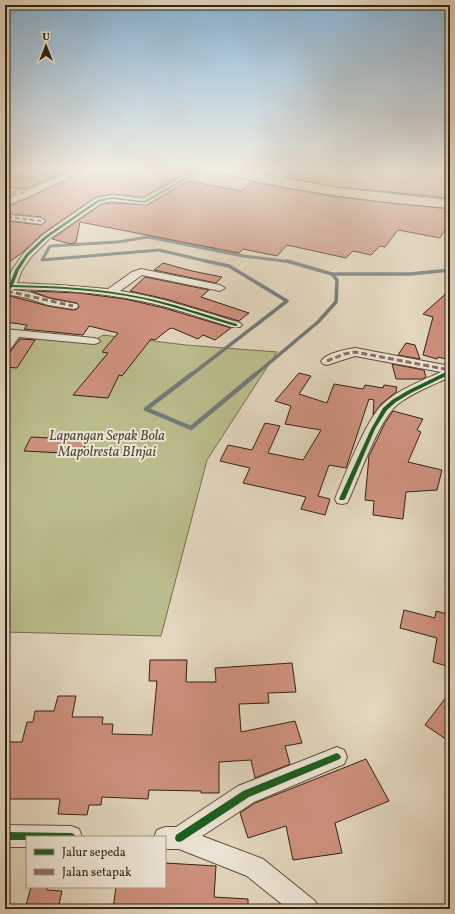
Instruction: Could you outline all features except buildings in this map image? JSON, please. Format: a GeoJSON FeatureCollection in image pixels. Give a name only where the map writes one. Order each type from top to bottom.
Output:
{"type":"FeatureCollection","features":[{"type":"Feature","properties":{"kind":"street"},"geometry":{"type":"LineString","coordinates":[[6,214],[8,217],[41,221]]}},
{"type":"Feature","properties":{"kind":"street"},"geometry":{"type":"LineString","coordinates":[[8,290],[17,270],[27,255],[46,237],[80,214]]}},
{"type":"Feature","properties":{"kind":"street"},"geometry":{"type":"LineString","coordinates":[[110,293],[141,272],[220,288]]}},
{"type":"Feature","properties":{"kind":"street"},"geometry":{"type":"LineString","coordinates":[[8,290],[63,288],[110,293],[142,299],[236,325]]}},
{"type":"Feature","properties":{"kind":"street"},"geometry":{"type":"LineString","coordinates":[[8,290],[29,295],[48,302],[73,306]]}},
{"type":"Feature","properties":{"kind":"street"},"geometry":{"type":"LineString","coordinates":[[5,349],[10,332],[94,341]]}},
{"type":"Feature","properties":{"kind":"street"},"geometry":{"type":"LineString","coordinates":[[327,361],[344,354],[355,352],[450,371]]}},
{"type":"Feature","properties":{"kind":"street"},"geometry":{"type":"LineString","coordinates":[[342,499],[373,429],[385,409],[409,392],[450,371]]}},
{"type":"Feature","properties":{"kind":"street"},"geometry":{"type":"LineString","coordinates":[[172,838],[246,794],[337,758]]}},
{"type":"Feature","properties":{"kind":"street"},"geometry":{"type":"LineString","coordinates":[[5,836],[26,836]]}},
{"type":"Feature","properties":{"kind":"street"},"geometry":{"type":"LineString","coordinates":[[172,838],[255,867],[307,909]]}},
{"type":"Feature","properties":{"kind":"green space","name":"Lapangan Sepak Bola Mapolresta BInjai"},"geometry":{"type":"Polygon","coordinates":[[[5,334],[93,342],[103,335],[186,345],[277,352],[207,460],[161,636],[5,632],[5,334]]]}},
{"type":"Feature","properties":{"kind":"waterway"},"geometry":{"type":"LineString","coordinates":[[210,262],[159,250],[42,260],[50,246],[118,242],[148,237],[243,256],[289,262]]}},
{"type":"Feature","properties":{"kind":"waterway"},"geometry":{"type":"LineString","coordinates":[[191,375],[287,301],[229,266],[206,261]]}},
{"type":"Feature","properties":{"kind":"waterway"},"geometry":{"type":"LineString","coordinates":[[289,262],[332,274]]}},
{"type":"Feature","properties":{"kind":"waterway"},"geometry":{"type":"LineString","coordinates":[[332,274],[410,274],[450,270]]}},
{"type":"Feature","properties":{"kind":"waterway"},"geometry":{"type":"LineString","coordinates":[[255,375],[318,322],[336,302],[337,280],[332,274]]}},
{"type":"Feature","properties":{"kind":"waterway"},"geometry":{"type":"LineString","coordinates":[[192,374],[146,409],[191,428],[256,374]]}},
{"type":"Feature","properties":{"kind":"marked path"},"geometry":{"type":"LineString","coordinates":[[6,214],[8,217],[41,221]]}},
{"type":"Feature","properties":{"kind":"marked path"},"geometry":{"type":"LineString","coordinates":[[7,291],[73,306]]}},
{"type":"Feature","properties":{"kind":"marked path"},"geometry":{"type":"LineString","coordinates":[[327,361],[344,354],[355,352],[450,370]]}},
{"type":"Feature","properties":{"kind":"cycle path"},"geometry":{"type":"LineString","coordinates":[[5,293],[11,286],[17,270],[27,255],[46,237],[80,214]]}},
{"type":"Feature","properties":{"kind":"cycle path"},"geometry":{"type":"LineString","coordinates":[[11,286],[110,292],[166,304],[236,325]]}},
{"type":"Feature","properties":{"kind":"cycle path"},"geometry":{"type":"LineString","coordinates":[[342,499],[373,429],[385,409],[394,401],[409,392],[450,372]]}},
{"type":"Feature","properties":{"kind":"cycle path"},"geometry":{"type":"LineString","coordinates":[[179,838],[246,794],[337,757]]}},
{"type":"Feature","properties":{"kind":"cycle path"},"geometry":{"type":"LineString","coordinates":[[5,836],[26,836]]}}]}
